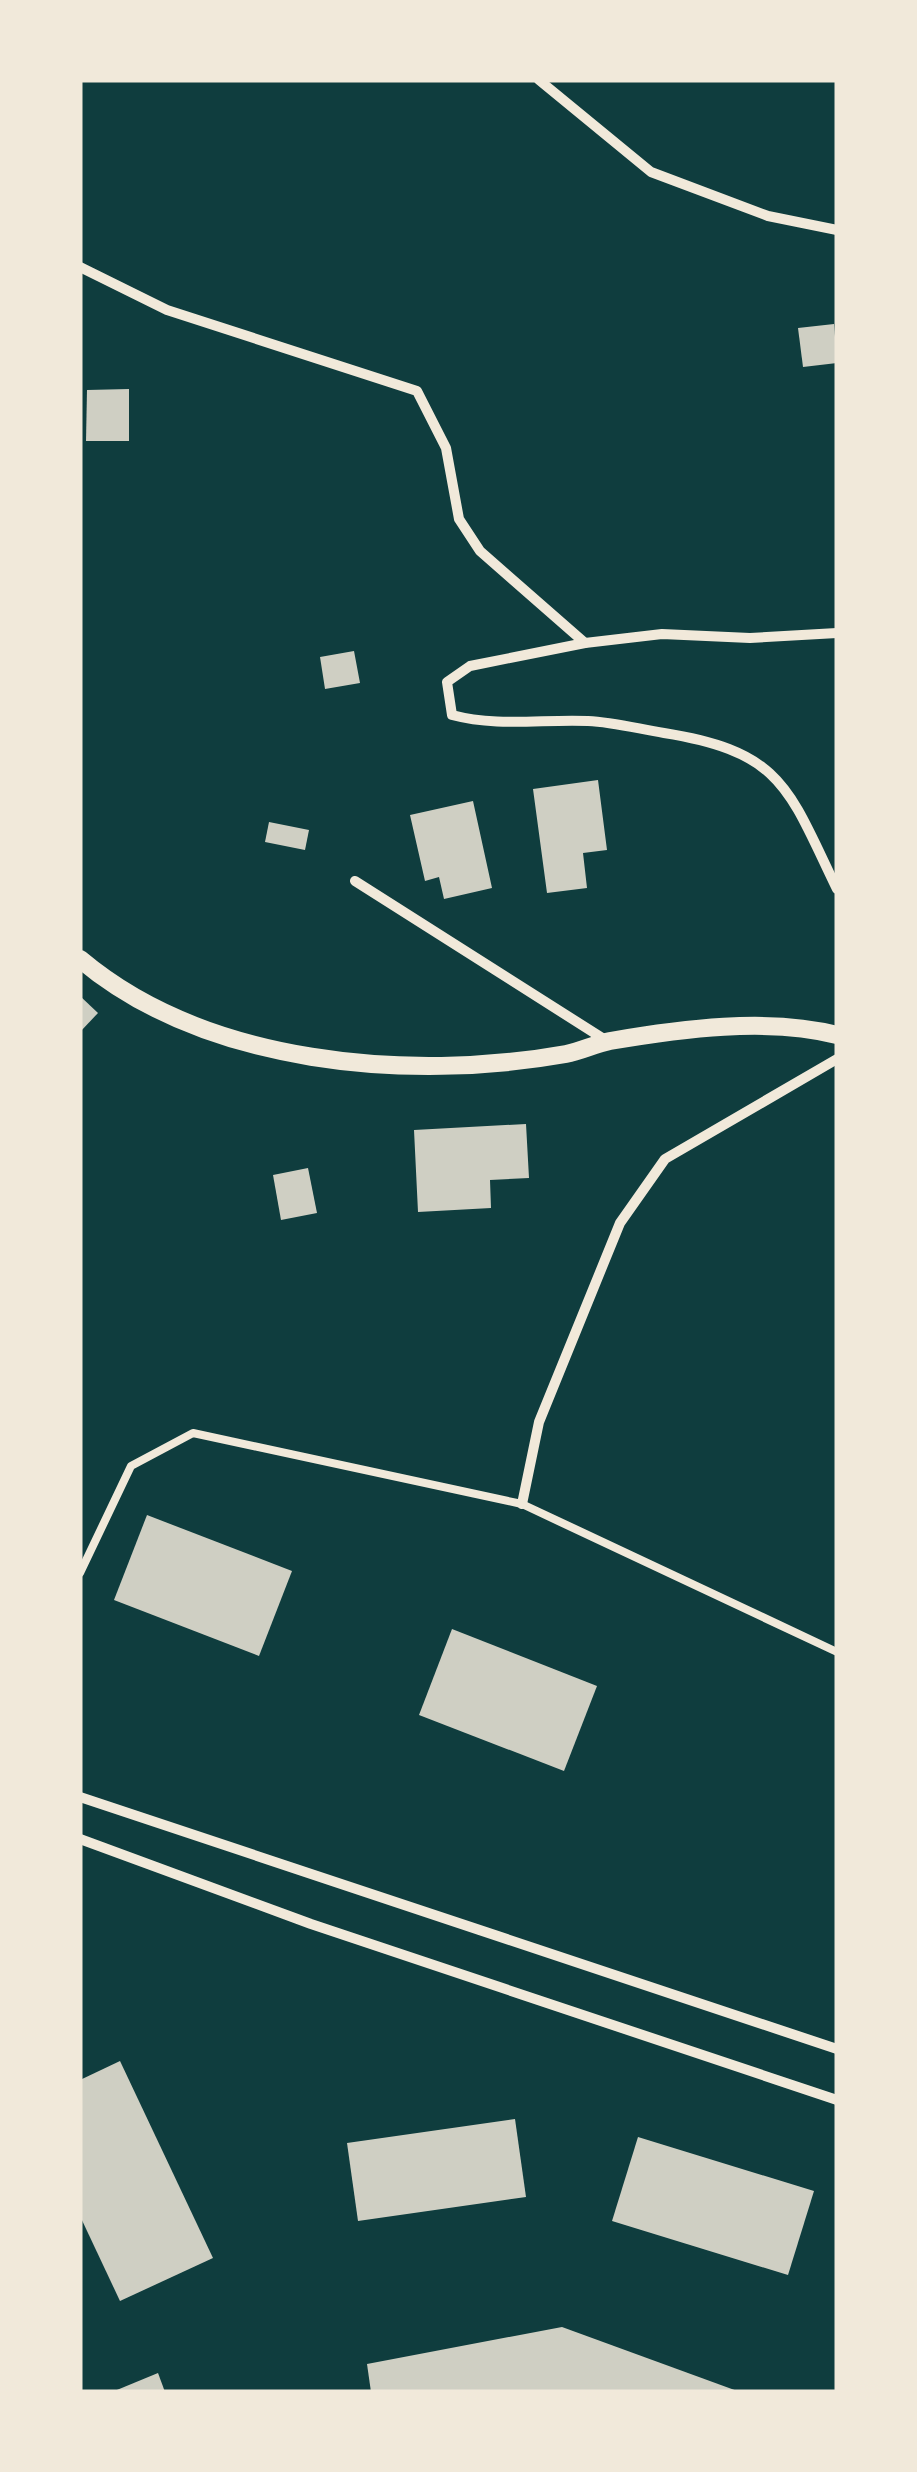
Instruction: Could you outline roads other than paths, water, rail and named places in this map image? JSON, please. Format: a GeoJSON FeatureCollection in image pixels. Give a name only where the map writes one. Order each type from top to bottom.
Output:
{"type":"FeatureCollection","features":[{"type":"Feature","properties":{"kind":"street"},"geometry":{"type":"LineString","coordinates":[[539,80],[651,172],[768,216],[837,230]]}},
{"type":"Feature","properties":{"kind":"street"},"geometry":{"type":"LineString","coordinates":[[80,268],[167,310],[417,391],[446,448],[459,518],[480,551],[585,643]]}},
{"type":"Feature","properties":{"kind":"street"},"geometry":{"type":"LineString","coordinates":[[837,633],[750,638],[662,634],[585,643],[470,666],[448,682],[452,715],[481,722],[592,721],[718,741],[760,761],[796,804],[837,889]]}},
{"type":"Feature","properties":{"kind":"street"},"geometry":{"type":"LineString","coordinates":[[355,881],[608,1042]]}},
{"type":"Feature","properties":{"kind":"street"},"geometry":{"type":"LineString","coordinates":[[80,959],[116,989],[196,1023],[297,1057],[430,1067],[568,1054],[608,1042],[798,1026],[837,1035]]}},
{"type":"Feature","properties":{"kind":"street"},"geometry":{"type":"LineString","coordinates":[[522,1504],[546,1404],[620,1223],[654,1175],[678,1151],[837,1059]]}},
{"type":"Feature","properties":{"kind":"street"},"geometry":{"type":"LineString","coordinates":[[80,1796],[837,2050]]}},
{"type":"Feature","properties":{"kind":"street"},"geometry":{"type":"LineString","coordinates":[[80,1839],[311,1924],[837,2100]]}},
{"type":"Feature","properties":{"kind":"lane"},"geometry":{"type":"LineString","coordinates":[[80,1574],[131,1466],[193,1433],[522,1504],[837,1652]]}}]}
